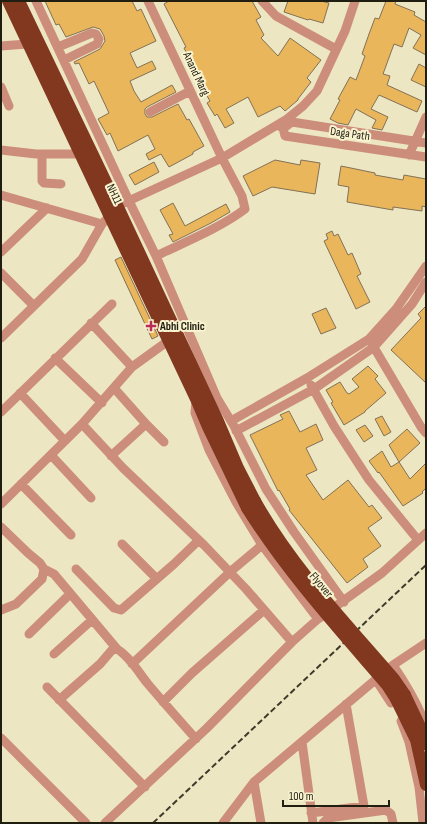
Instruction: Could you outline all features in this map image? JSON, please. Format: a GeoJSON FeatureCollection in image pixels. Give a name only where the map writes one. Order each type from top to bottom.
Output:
{"type":"FeatureCollection","features":[{"type":"Feature","properties":{"kind":"highway","name":"NH11"},"geometry":{"type":"LineString","coordinates":[[8,1],[80,154],[106,220],[168,341],[206,398]]}},
{"type":"Feature","properties":{"kind":"highway"},"geometry":{"type":"LineString","coordinates":[[19,1],[123,204],[206,398]]}},
{"type":"Feature","properties":{"kind":"highway","name":"Flyover"},"geometry":{"type":"LineString","coordinates":[[206,398],[238,468],[262,532],[292,573],[387,685],[416,740],[426,785]]}},
{"type":"Feature","properties":{"kind":"highway","name":"Flyover"},"geometry":{"type":"LineString","coordinates":[[251,504],[299,567],[394,679],[405,696],[425,737],[426,744]]}},
{"type":"Feature","properties":{"kind":"street"},"geometry":{"type":"LineString","coordinates":[[36,1],[64,60],[123,204],[156,256],[206,398],[231,421],[266,489],[294,532],[344,602]]}},
{"type":"Feature","properties":{"kind":"street","name":"Anand Marg"},"geometry":{"type":"LineString","coordinates":[[148,1],[222,158],[242,196],[245,209],[216,226],[156,256]]}},
{"type":"Feature","properties":{"kind":"street"},"geometry":{"type":"LineString","coordinates":[[262,1],[276,16],[336,49]]}},
{"type":"Feature","properties":{"kind":"street"},"geometry":{"type":"LineString","coordinates":[[280,127],[317,91],[345,31],[356,1]]}},
{"type":"Feature","properties":{"kind":"street"},"geometry":{"type":"LineString","coordinates":[[58,47],[92,33],[96,34],[99,39],[97,44],[64,60]]}},
{"type":"Feature","properties":{"kind":"street"},"geometry":{"type":"LineString","coordinates":[[1,46],[27,44]]}},
{"type":"Feature","properties":{"kind":"street"},"geometry":{"type":"LineString","coordinates":[[1,87],[9,106]]}},
{"type":"Feature","properties":{"kind":"street"},"geometry":{"type":"LineString","coordinates":[[150,112],[190,91]]}},
{"type":"Feature","properties":{"kind":"street"},"geometry":{"type":"LineString","coordinates":[[409,155],[426,117]]}},
{"type":"Feature","properties":{"kind":"street"},"geometry":{"type":"LineString","coordinates":[[1,338],[82,259],[106,220],[123,204],[222,158],[280,127],[292,122],[426,143]]}},
{"type":"Feature","properties":{"kind":"street","name":"Daga Path"},"geometry":{"type":"LineString","coordinates":[[280,127],[285,136],[426,157]]}},
{"type":"Feature","properties":{"kind":"street"},"geometry":{"type":"LineString","coordinates":[[1,150],[42,154],[80,154]]}},
{"type":"Feature","properties":{"kind":"street"},"geometry":{"type":"LineString","coordinates":[[42,154],[42,181],[44,183],[61,184]]}},
{"type":"Feature","properties":{"kind":"street"},"geometry":{"type":"LineString","coordinates":[[1,195],[47,208],[106,220]]}},
{"type":"Feature","properties":{"kind":"street"},"geometry":{"type":"LineString","coordinates":[[1,252],[47,208]]}},
{"type":"Feature","properties":{"kind":"street"},"geometry":{"type":"LineString","coordinates":[[231,421],[307,378],[369,339],[396,309],[426,266]]}},
{"type":"Feature","properties":{"kind":"street"},"geometry":{"type":"LineString","coordinates":[[1,273],[34,306]]}},
{"type":"Feature","properties":{"kind":"street"},"geometry":{"type":"LineString","coordinates":[[236,431],[314,389],[374,347],[412,304],[426,282]]}},
{"type":"Feature","properties":{"kind":"street"},"geometry":{"type":"LineString","coordinates":[[1,412],[112,304]]}},
{"type":"Feature","properties":{"kind":"street"},"geometry":{"type":"LineString","coordinates":[[91,323],[132,367]]}},
{"type":"Feature","properties":{"kind":"street"},"geometry":{"type":"LineString","coordinates":[[369,339],[421,427],[426,432]]}},
{"type":"Feature","properties":{"kind":"street"},"geometry":{"type":"LineString","coordinates":[[1,504],[82,424],[132,367],[168,341]]}},
{"type":"Feature","properties":{"kind":"street"},"geometry":{"type":"LineString","coordinates":[[55,358],[102,403]]}},
{"type":"Feature","properties":{"kind":"street"},"geometry":{"type":"LineString","coordinates":[[307,378],[334,426],[369,480],[418,540]]}},
{"type":"Feature","properties":{"kind":"street"},"geometry":{"type":"LineString","coordinates":[[114,388],[164,442]]}},
{"type":"Feature","properties":{"kind":"street"},"geometry":{"type":"LineString","coordinates":[[20,393],[65,440]]}},
{"type":"Feature","properties":{"kind":"street"},"geometry":{"type":"LineString","coordinates":[[206,398],[195,413],[209,450],[236,502],[262,545],[318,619]]}},
{"type":"Feature","properties":{"kind":"street"},"geometry":{"type":"LineString","coordinates":[[82,424],[111,456],[199,540],[230,572],[292,642]]}},
{"type":"Feature","properties":{"kind":"street"},"geometry":{"type":"LineString","coordinates":[[111,456],[146,424]]}},
{"type":"Feature","properties":{"kind":"street"},"geometry":{"type":"LineString","coordinates":[[51,455],[91,498]]}},
{"type":"Feature","properties":{"kind":"street"},"geometry":{"type":"LineString","coordinates":[[22,484],[71,534]]}},
{"type":"Feature","properties":{"kind":"street"},"geometry":{"type":"LineString","coordinates":[[1,527],[28,554],[40,563],[44,569],[54,574],[92,620],[196,739]]}},
{"type":"Feature","properties":{"kind":"street"},"geometry":{"type":"LineString","coordinates":[[105,823],[196,739],[292,642],[318,619],[344,602],[382,573],[426,533]]}},
{"type":"Feature","properties":{"kind":"street"},"geometry":{"type":"LineString","coordinates":[[76,569],[114,608],[121,610],[199,540]]}},
{"type":"Feature","properties":{"kind":"street"},"geometry":{"type":"LineString","coordinates":[[122,544],[157,579]]}},
{"type":"Feature","properties":{"kind":"street"},"geometry":{"type":"LineString","coordinates":[[132,664],[230,572],[262,545]]}},
{"type":"Feature","properties":{"kind":"street"},"geometry":{"type":"LineString","coordinates":[[1,610],[16,604],[37,584],[42,579],[44,569]]}},
{"type":"Feature","properties":{"kind":"street"},"geometry":{"type":"LineString","coordinates":[[29,634],[70,594]]}},
{"type":"Feature","properties":{"kind":"street"},"geometry":{"type":"LineString","coordinates":[[163,702],[264,610]]}},
{"type":"Feature","properties":{"kind":"street"},"geometry":{"type":"LineString","coordinates":[[54,654],[92,620]]}},
{"type":"Feature","properties":{"kind":"street"},"geometry":{"type":"LineString","coordinates":[[222,823],[254,782],[393,665],[426,643]]}},
{"type":"Feature","properties":{"kind":"street"},"geometry":{"type":"LineString","coordinates":[[60,700],[100,664],[112,650],[117,649]]}},
{"type":"Feature","properties":{"kind":"street"},"geometry":{"type":"LineString","coordinates":[[393,665],[422,706],[426,726]]}},
{"type":"Feature","properties":{"kind":"street"},"geometry":{"type":"LineString","coordinates":[[376,680],[390,700],[403,724],[409,742],[419,787],[423,823]]}},
{"type":"Feature","properties":{"kind":"street"},"geometry":{"type":"LineString","coordinates":[[48,687],[145,787]]}},
{"type":"Feature","properties":{"kind":"street"},"geometry":{"type":"LineString","coordinates":[[390,700],[408,688]]}},
{"type":"Feature","properties":{"kind":"street"},"geometry":{"type":"LineString","coordinates":[[311,813],[364,806],[346,704]]}},
{"type":"Feature","properties":{"kind":"street"},"geometry":{"type":"LineString","coordinates":[[1,738],[86,823]]}},
{"type":"Feature","properties":{"kind":"street"},"geometry":{"type":"LineString","coordinates":[[302,742],[312,823]]}},
{"type":"Feature","properties":{"kind":"street"},"geometry":{"type":"LineString","coordinates":[[254,782],[260,823]]}},
{"type":"Feature","properties":{"kind":"street"},"geometry":{"type":"LineString","coordinates":[[323,823],[328,818],[386,810],[391,814],[393,823]]}},
{"type":"Feature","properties":{"kind":"building"},"geometry":{"type":"Polygon","coordinates":[[[45,1],[132,1],[137,11],[141,9],[156,41],[130,53],[137,68],[152,61],[156,69],[130,81],[134,91],[141,102],[172,85],[176,92],[147,107],[145,109],[145,114],[147,117],[152,117],[178,104],[187,120],[189,119],[204,146],[193,152],[193,154],[169,167],[161,154],[149,160],[146,154],[155,149],[148,135],[118,151],[110,133],[107,135],[98,119],[109,113],[94,81],[89,84],[79,63],[75,64],[74,62],[100,49],[105,41],[104,36],[100,29],[93,27],[66,37],[59,24],[56,25],[45,1]]]}},
{"type":"Feature","properties":{"kind":"building"},"geometry":{"type":"Polygon","coordinates":[[[169,1],[252,1],[261,17],[256,20],[264,35],[261,38],[278,56],[290,38],[321,60],[307,78],[311,82],[298,100],[285,111],[280,106],[258,117],[248,97],[226,109],[234,123],[225,128],[217,114],[215,116],[207,103],[210,101],[191,68],[194,67],[184,48],[186,47],[164,4],[169,1]]]}},
{"type":"Feature","properties":{"kind":"building"},"geometry":{"type":"Polygon","coordinates":[[[288,1],[321,1],[329,3],[323,23],[284,12],[288,1]]]}},
{"type":"Feature","properties":{"kind":"building"},"geometry":{"type":"Polygon","coordinates":[[[386,1],[396,1],[395,4],[415,12],[414,15],[426,22],[426,55],[413,48],[421,35],[409,28],[402,47],[394,44],[383,74],[390,76],[387,85],[422,101],[417,112],[379,95],[371,109],[388,117],[382,130],[372,128],[376,120],[356,109],[348,125],[338,123],[330,119],[340,100],[338,99],[350,77],[356,80],[365,56],[362,54],[375,18],[379,19],[386,1]]]}},
{"type":"Feature","properties":{"kind":"building"},"geometry":{"type":"Polygon","coordinates":[[[419,64],[426,68],[426,87],[411,80],[419,64]]]}},
{"type":"Feature","properties":{"kind":"building"},"geometry":{"type":"Polygon","coordinates":[[[275,160],[300,165],[301,160],[320,163],[315,194],[272,187],[253,196],[243,176],[275,160]]]}},
{"type":"Feature","properties":{"kind":"building"},"geometry":{"type":"Polygon","coordinates":[[[154,162],[159,172],[135,185],[129,175],[154,162]]]}},
{"type":"Feature","properties":{"kind":"building"},"geometry":{"type":"Polygon","coordinates":[[[341,166],[375,173],[375,175],[403,180],[404,175],[426,179],[426,207],[422,206],[422,211],[393,207],[393,210],[347,202],[349,187],[338,185],[341,166]]]}},
{"type":"Feature","properties":{"kind":"building"},"geometry":{"type":"Polygon","coordinates":[[[173,203],[185,226],[226,204],[230,212],[173,242],[169,235],[173,234],[160,210],[173,203]]]}},
{"type":"Feature","properties":{"kind":"building"},"geometry":{"type":"Polygon","coordinates":[[[332,231],[334,236],[338,234],[348,255],[352,253],[361,274],[357,276],[370,302],[356,309],[324,241],[328,239],[326,234],[332,231]]]}},
{"type":"Feature","properties":{"kind":"building"},"geometry":{"type":"Polygon","coordinates":[[[121,257],[158,336],[152,339],[115,260],[121,257]]]}},
{"type":"Feature","properties":{"kind":"building"},"geometry":{"type":"Polygon","coordinates":[[[426,306],[426,383],[391,350],[421,318],[418,314],[426,306]]]}},
{"type":"Feature","properties":{"kind":"building"},"geometry":{"type":"Polygon","coordinates":[[[326,308],[336,328],[321,334],[312,314],[326,308]]]}},
{"type":"Feature","properties":{"kind":"building"},"geometry":{"type":"Polygon","coordinates":[[[368,366],[378,376],[375,379],[386,393],[365,412],[344,425],[331,403],[333,402],[326,390],[340,382],[349,394],[359,387],[352,379],[368,366]]]}},
{"type":"Feature","properties":{"kind":"building"},"geometry":{"type":"Polygon","coordinates":[[[289,411],[300,432],[316,424],[323,440],[306,448],[317,470],[306,475],[323,500],[348,480],[369,507],[372,505],[382,518],[368,528],[381,546],[363,559],[368,567],[347,583],[289,510],[290,509],[279,490],[278,491],[250,435],[283,419],[280,415],[289,411]]]}},
{"type":"Feature","properties":{"kind":"building"},"geometry":{"type":"Polygon","coordinates":[[[382,416],[391,432],[384,436],[375,419],[382,416]]]}},
{"type":"Feature","properties":{"kind":"building"},"geometry":{"type":"Polygon","coordinates":[[[365,425],[373,436],[364,442],[356,430],[365,425]]]}},
{"type":"Feature","properties":{"kind":"building"},"geometry":{"type":"Polygon","coordinates":[[[407,429],[420,443],[399,462],[389,445],[407,429]]]}},
{"type":"Feature","properties":{"kind":"building"},"geometry":{"type":"Polygon","coordinates":[[[382,451],[391,467],[399,462],[410,479],[426,463],[426,488],[422,492],[423,493],[403,506],[379,472],[378,473],[369,461],[382,451]]]}},
{"type":"Feature","properties":{"kind":"railway"},"geometry":{"type":"LineString","coordinates":[[153,823],[426,565]]}},
{"type":"Feature","properties":{"kind":"place","name":"Abhi Clinic"},"geometry":{"type":"Point","coordinates":[151,326]}}]}
